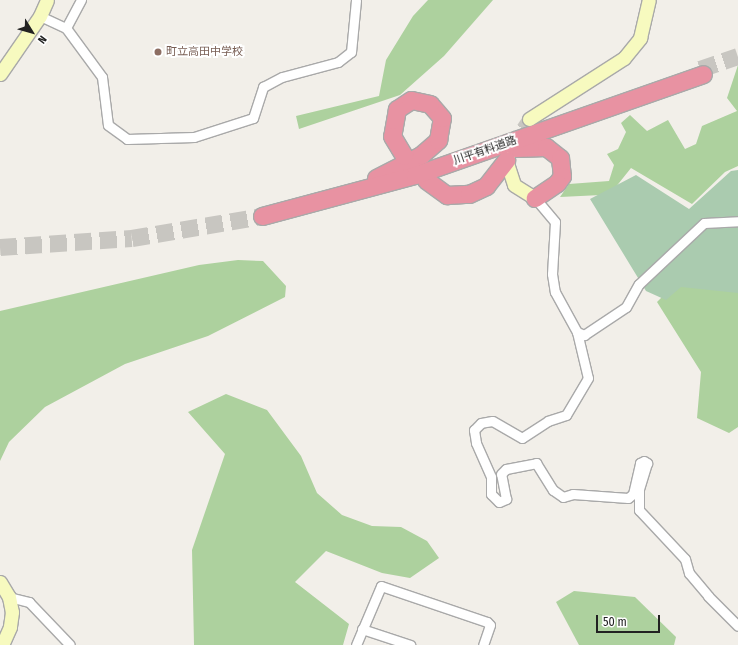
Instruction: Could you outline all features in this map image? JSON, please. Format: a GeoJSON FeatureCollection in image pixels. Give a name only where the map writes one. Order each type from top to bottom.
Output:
{"type":"FeatureCollection","features":[{"type":"Feature","properties":{"kind":"highway","name":"川平有料道路"},"geometry":{"type":"LineString","coordinates":[[702,71],[420,178],[262,212],[452,157],[702,71]]}},
{"type":"Feature","properties":{"kind":"highway"},"geometry":{"type":"LineString","coordinates":[[363,184],[430,149],[442,128],[442,118],[430,104],[411,100],[397,109],[392,136],[404,156]]}},
{"type":"Feature","properties":{"kind":"highway"},"geometry":{"type":"LineString","coordinates":[[420,178],[521,146],[546,147],[560,158],[562,176],[551,190],[535,198]]}},
{"type":"Feature","properties":{"kind":"highway"},"geometry":{"type":"LineString","coordinates":[[420,178],[447,194],[469,194],[486,186],[507,157]]}},
{"type":"Feature","properties":{"kind":"street"},"geometry":{"type":"LineString","coordinates":[[0,74],[40,16],[47,0]]}},
{"type":"Feature","properties":{"kind":"street"},"geometry":{"type":"LineString","coordinates":[[66,28],[81,0]]}},
{"type":"Feature","properties":{"kind":"street"},"geometry":{"type":"LineString","coordinates":[[40,16],[66,28],[102,76],[108,125],[127,139],[194,137],[253,118],[263,87],[282,77],[338,62],[351,52],[356,0]]}},
{"type":"Feature","properties":{"kind":"street"},"geometry":{"type":"LineString","coordinates":[[529,120],[624,58],[640,38],[649,0]]}},
{"type":"Feature","properties":{"kind":"street"},"geometry":{"type":"LineString","coordinates":[[507,157],[514,185],[535,198],[555,222],[554,286],[577,332],[588,378],[566,415],[548,421],[522,438],[492,421],[481,423],[474,430],[476,443],[492,477],[491,494],[499,502],[506,499],[501,474],[506,469],[536,463],[553,490],[563,497],[573,494],[628,498],[633,494],[640,463],[644,461],[647,463],[639,490],[639,510],[685,559],[689,572],[708,596],[738,626]]}},
{"type":"Feature","properties":{"kind":"street"},"geometry":{"type":"LineString","coordinates":[[577,332],[584,335],[626,307],[638,284],[704,223],[738,221]]}},
{"type":"Feature","properties":{"kind":"street"},"geometry":{"type":"LineString","coordinates":[[0,582],[10,597],[10,628],[2,645]]}},
{"type":"Feature","properties":{"kind":"street"},"geometry":{"type":"LineString","coordinates":[[356,645],[381,586],[487,622],[490,625],[483,645]]}},
{"type":"Feature","properties":{"kind":"street"},"geometry":{"type":"LineString","coordinates":[[10,597],[29,602],[70,645]]}},
{"type":"Feature","properties":{"kind":"street"},"geometry":{"type":"LineString","coordinates":[[362,629],[410,645]]}},
{"type":"Feature","properties":{"kind":"green space"},"geometry":{"type":"Polygon","coordinates":[[[428,0],[493,0],[444,56],[400,95],[299,129],[296,116],[379,96],[386,60],[413,16],[428,0]]]}},
{"type":"Feature","properties":{"kind":"green space"},"geometry":{"type":"Polygon","coordinates":[[[738,65],[738,166],[725,172],[692,204],[631,168],[615,188],[601,195],[560,197],[569,184],[609,181],[614,165],[607,154],[618,149],[626,132],[621,123],[630,115],[647,131],[668,120],[685,149],[696,144],[702,126],[737,111],[727,98],[738,65]]]}},
{"type":"Feature","properties":{"kind":"green space"},"geometry":{"type":"Polygon","coordinates":[[[738,170],[738,293],[681,287],[666,300],[646,291],[590,199],[636,175],[689,209],[731,171],[738,170]]]}},
{"type":"Feature","properties":{"kind":"green space"},"geometry":{"type":"Polygon","coordinates":[[[238,260],[263,261],[286,286],[285,297],[208,336],[125,364],[45,407],[9,442],[0,461],[0,311],[199,265],[238,260]]]}},
{"type":"Feature","properties":{"kind":"green space"},"geometry":{"type":"Polygon","coordinates":[[[677,282],[738,288],[738,427],[729,433],[697,418],[701,372],[657,302],[677,282]]]}},
{"type":"Feature","properties":{"kind":"green space"},"geometry":{"type":"Polygon","coordinates":[[[226,394],[267,410],[301,456],[317,493],[342,515],[372,526],[401,527],[427,541],[439,558],[410,578],[382,573],[326,551],[295,582],[349,624],[343,645],[194,645],[192,550],[225,454],[188,412],[226,394]]]}},
{"type":"Feature","properties":{"kind":"green space"},"geometry":{"type":"Polygon","coordinates":[[[574,591],[635,597],[676,637],[674,645],[579,645],[556,602],[574,591]]]}},
{"type":"Feature","properties":{"kind":"tunnel"},"geometry":{"type":"LineString","coordinates":[[700,69],[738,56]]}},
{"type":"Feature","properties":{"kind":"tunnel"},"geometry":{"type":"LineString","coordinates":[[512,144],[529,119]]}},
{"type":"Feature","properties":{"kind":"tunnel"},"geometry":{"type":"LineString","coordinates":[[0,247],[132,238],[262,216]]}},
{"type":"Feature","properties":{"kind":"place","name":"町立高田中学校"},"geometry":{"type":"Point","coordinates":[158,52]}}]}
